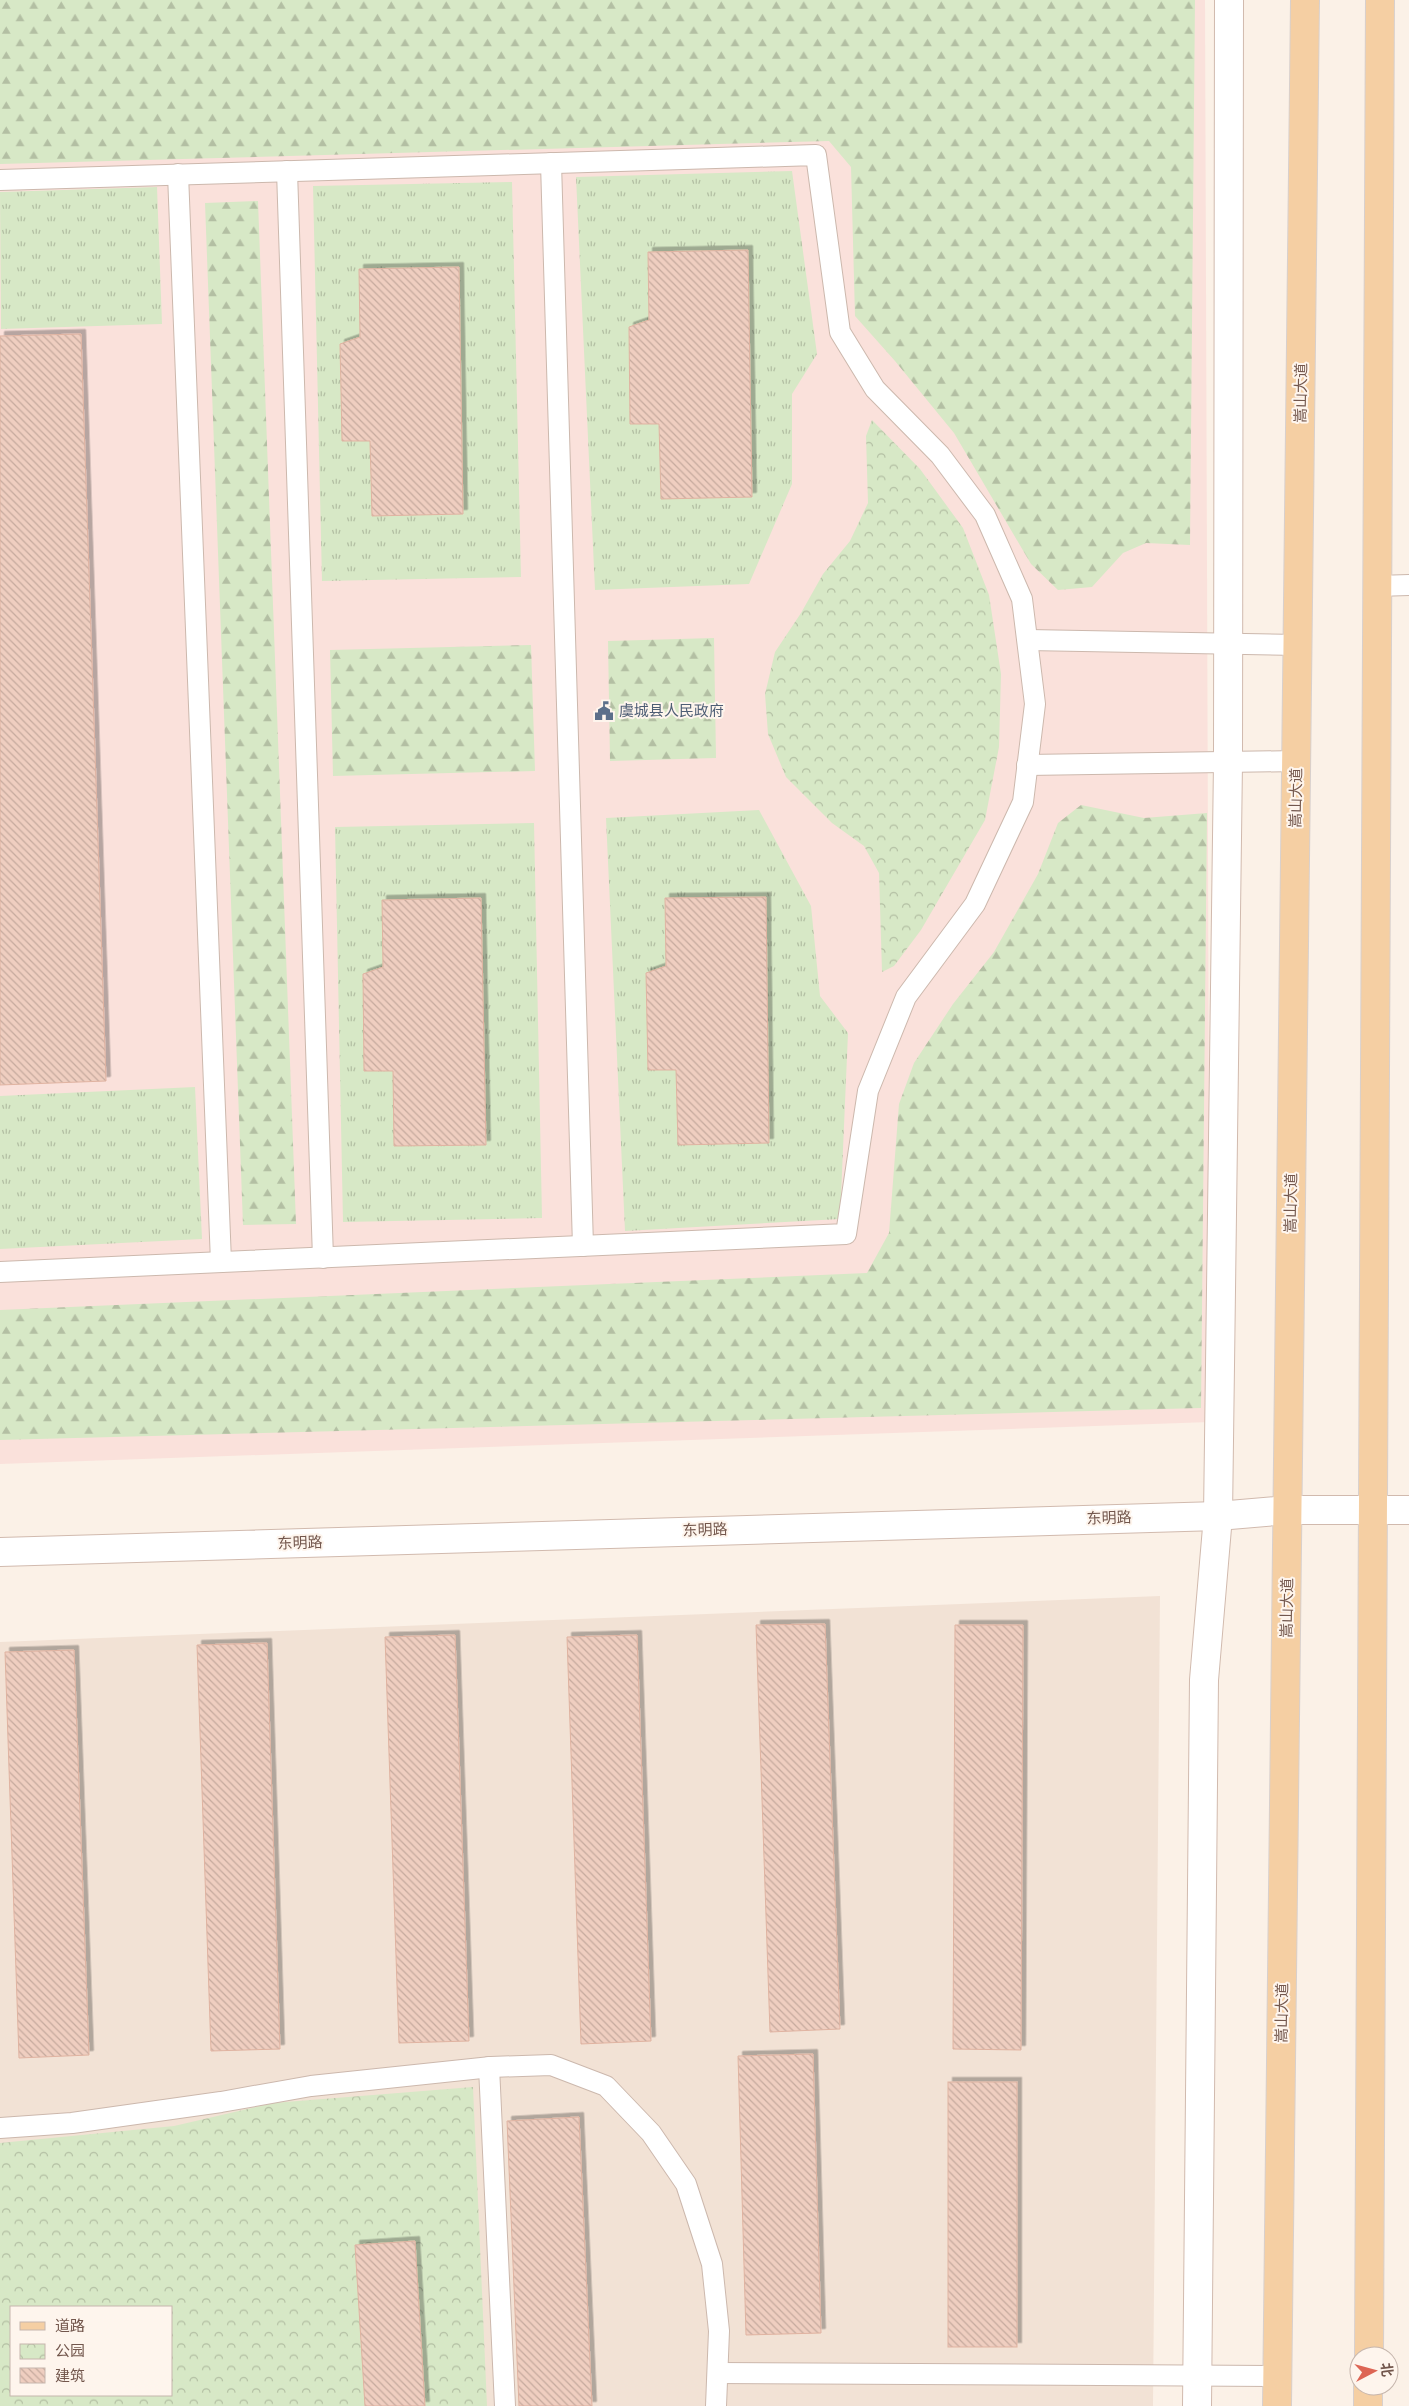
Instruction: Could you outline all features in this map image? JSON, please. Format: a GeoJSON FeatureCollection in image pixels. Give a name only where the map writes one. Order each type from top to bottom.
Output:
{"type":"FeatureCollection","features":[{"type":"Feature","properties":{"kind":"main road"},"geometry":{"type":"LineString","coordinates":[[1196,2406],[1204,1680],[1218,1516],[1230,644],[1229,0]]}},
{"type":"Feature","properties":{"kind":"main road","name":"嵩山大道"},"geometry":{"type":"LineString","coordinates":[[1277,2406],[1305,0]]}},
{"type":"Feature","properties":{"kind":"main road"},"geometry":{"type":"LineString","coordinates":[[1369,2346],[1380,0]]}},
{"type":"Feature","properties":{"kind":"main road","name":"东明路"},"geometry":{"type":"LineString","coordinates":[[0,1552],[1218,1516],[1288,1510],[1372,1508],[1409,1510]]}},
{"type":"Feature","properties":{"kind":"lane"},"geometry":{"type":"LineString","coordinates":[[0,180],[816,155],[840,332],[875,389],[940,455],[985,515],[1022,599],[1035,704],[1023,802],[975,904],[906,997],[868,1091],[846,1234],[0,1272]]}},
{"type":"Feature","properties":{"kind":"lane"},"geometry":{"type":"LineString","coordinates":[[551,163],[583,1246]]}},
{"type":"Feature","properties":{"kind":"lane"},"geometry":{"type":"LineString","coordinates":[[287,171],[323,1258]]}},
{"type":"Feature","properties":{"kind":"lane"},"geometry":{"type":"LineString","coordinates":[[178,174],[221,1262]]}},
{"type":"Feature","properties":{"kind":"lane"},"geometry":{"type":"LineString","coordinates":[[1377,586],[1409,585]]}},
{"type":"Feature","properties":{"kind":"lane"},"geometry":{"type":"LineString","coordinates":[[1028,640],[1298,645]]}},
{"type":"Feature","properties":{"kind":"lane"},"geometry":{"type":"LineString","coordinates":[[1028,764],[1296,761]]}},
{"type":"Feature","properties":{"kind":"lane"},"geometry":{"type":"LineString","coordinates":[[0,2128],[72,2123],[221,2102],[311,2086],[489,2067],[552,2065],[606,2086],[651,2133],[686,2184],[712,2264],[719,2331],[716,2406]]}},
{"type":"Feature","properties":{"kind":"lane"},"geometry":{"type":"LineString","coordinates":[[489,2067],[505,2406]]}},
{"type":"Feature","properties":{"kind":"lane"},"geometry":{"type":"LineString","coordinates":[[718,2373],[1277,2376]]}},
{"type":"Feature","properties":{"kind":"shaded area","name":"虞城县人民政府"},"geometry":{"type":"Polygon","coordinates":[[[0,0],[1205,0],[1210,1422],[0,1464],[0,0]]]}},
{"type":"Feature","properties":{"kind":"shaded area"},"geometry":{"type":"Polygon","coordinates":[[[1160,1596],[1153,2406],[0,2406],[0,1642],[1160,1596]]]}},
{"type":"Feature","properties":{"kind":"green space"},"geometry":{"type":"Polygon","coordinates":[[[0,0],[1195,0],[1190,545],[1146,543],[1123,553],[1092,587],[1058,590],[1031,564],[954,433],[855,316],[851,167],[829,141],[0,164],[0,0]]]}},
{"type":"Feature","properties":{"kind":"green space"},"geometry":{"type":"Polygon","coordinates":[[[792,171],[817,354],[792,394],[792,484],[749,584],[595,590],[576,177],[792,171]]]}},
{"type":"Feature","properties":{"kind":"green space"},"geometry":{"type":"Polygon","coordinates":[[[512,182],[521,577],[322,581],[313,186],[512,182]]]}},
{"type":"Feature","properties":{"kind":"green space"},"geometry":{"type":"Polygon","coordinates":[[[157,187],[162,324],[1,329],[0,192],[157,187]]]}},
{"type":"Feature","properties":{"kind":"green space"},"geometry":{"type":"Polygon","coordinates":[[[258,201],[296,1224],[243,1225],[205,203],[258,201]]]}},
{"type":"Feature","properties":{"kind":"green space"},"geometry":{"type":"Polygon","coordinates":[[[872,420],[920,469],[963,528],[989,595],[1001,674],[999,747],[985,820],[921,930],[894,966],[882,972],[879,873],[864,846],[832,823],[786,777],[768,734],[765,694],[775,652],[801,613],[823,574],[850,541],[868,503],[866,436],[872,420]]]}},
{"type":"Feature","properties":{"kind":"green space"},"geometry":{"type":"Polygon","coordinates":[[[714,638],[716,758],[610,761],[608,641],[714,638]]]}},
{"type":"Feature","properties":{"kind":"green space"},"geometry":{"type":"Polygon","coordinates":[[[531,645],[535,771],[333,776],[330,650],[531,645]]]}},
{"type":"Feature","properties":{"kind":"green space"},"geometry":{"type":"Polygon","coordinates":[[[1081,805],[1144,818],[1207,813],[1201,1408],[0,1440],[0,1310],[867,1273],[889,1233],[899,1104],[914,1063],[953,1004],[994,952],[1038,874],[1058,823],[1081,805]]]}},
{"type":"Feature","properties":{"kind":"green space"},"geometry":{"type":"Polygon","coordinates":[[[759,810],[811,906],[820,996],[848,1033],[840,1219],[625,1231],[606,818],[759,810]]]}},
{"type":"Feature","properties":{"kind":"green space"},"geometry":{"type":"Polygon","coordinates":[[[534,823],[542,1218],[343,1222],[335,827],[534,823]]]}},
{"type":"Feature","properties":{"kind":"green space"},"geometry":{"type":"Polygon","coordinates":[[[195,1087],[202,1239],[0,1249],[0,1096],[195,1087]]]}},
{"type":"Feature","properties":{"kind":"green space"},"geometry":{"type":"Polygon","coordinates":[[[473,2087],[487,2406],[0,2406],[0,2143],[174,2126],[273,2103],[473,2087]]]}},
{"type":"Feature","properties":{"kind":"building"},"geometry":{"type":"Polygon","coordinates":[[[748,250],[752,497],[661,499],[659,424],[630,424],[629,327],[649,320],[648,252],[748,250]]]}},
{"type":"Feature","properties":{"kind":"building"},"geometry":{"type":"Polygon","coordinates":[[[459,267],[463,514],[372,516],[370,441],[342,441],[340,344],[360,337],[359,269],[459,267]]]}},
{"type":"Feature","properties":{"kind":"building"},"geometry":{"type":"Polygon","coordinates":[[[81,334],[106,1081],[0,1085],[0,336],[81,334]]]}},
{"type":"Feature","properties":{"kind":"building"},"geometry":{"type":"Polygon","coordinates":[[[766,897],[769,1143],[678,1145],[676,1070],[648,1070],[646,973],[666,966],[665,898],[766,897]]]}},
{"type":"Feature","properties":{"kind":"building"},"geometry":{"type":"Polygon","coordinates":[[[481,898],[486,1145],[394,1146],[393,1071],[364,1071],[363,974],[383,967],[382,900],[481,898]]]}},
{"type":"Feature","properties":{"kind":"building"},"geometry":{"type":"Polygon","coordinates":[[[825,1624],[840,2029],[770,2032],[756,1625],[825,1624]]]}},
{"type":"Feature","properties":{"kind":"building"},"geometry":{"type":"Polygon","coordinates":[[[955,1625],[1023,1625],[1021,2050],[953,2049],[955,1625]]]}},
{"type":"Feature","properties":{"kind":"building"},"geometry":{"type":"Polygon","coordinates":[[[455,1635],[469,2041],[399,2043],[385,1637],[455,1635]]]}},
{"type":"Feature","properties":{"kind":"building"},"geometry":{"type":"Polygon","coordinates":[[[637,1635],[651,2041],[581,2044],[567,1637],[637,1635]]]}},
{"type":"Feature","properties":{"kind":"building"},"geometry":{"type":"Polygon","coordinates":[[[267,1643],[280,2049],[211,2051],[197,1645],[267,1643]]]}},
{"type":"Feature","properties":{"kind":"building"},"geometry":{"type":"Polygon","coordinates":[[[74,1650],[89,2055],[19,2058],[5,1652],[74,1650]]]}},
{"type":"Feature","properties":{"kind":"building"},"geometry":{"type":"Polygon","coordinates":[[[813,2054],[821,2333],[746,2335],[738,2056],[813,2054]]]}},
{"type":"Feature","properties":{"kind":"building"},"geometry":{"type":"Polygon","coordinates":[[[948,2082],[1017,2082],[1017,2347],[948,2347],[948,2082]]]}},
{"type":"Feature","properties":{"kind":"building"},"geometry":{"type":"Polygon","coordinates":[[[579,2117],[592,2406],[519,2406],[507,2121],[579,2117]]]}},
{"type":"Feature","properties":{"kind":"building"},"geometry":{"type":"Polygon","coordinates":[[[415,2241],[425,2406],[365,2406],[355,2245],[415,2241]]]}},
{"type":"Feature","properties":{"kind":"place","name":"虞城县人民政府"},"geometry":{"type":"Point","coordinates":[604,711]}}]}
